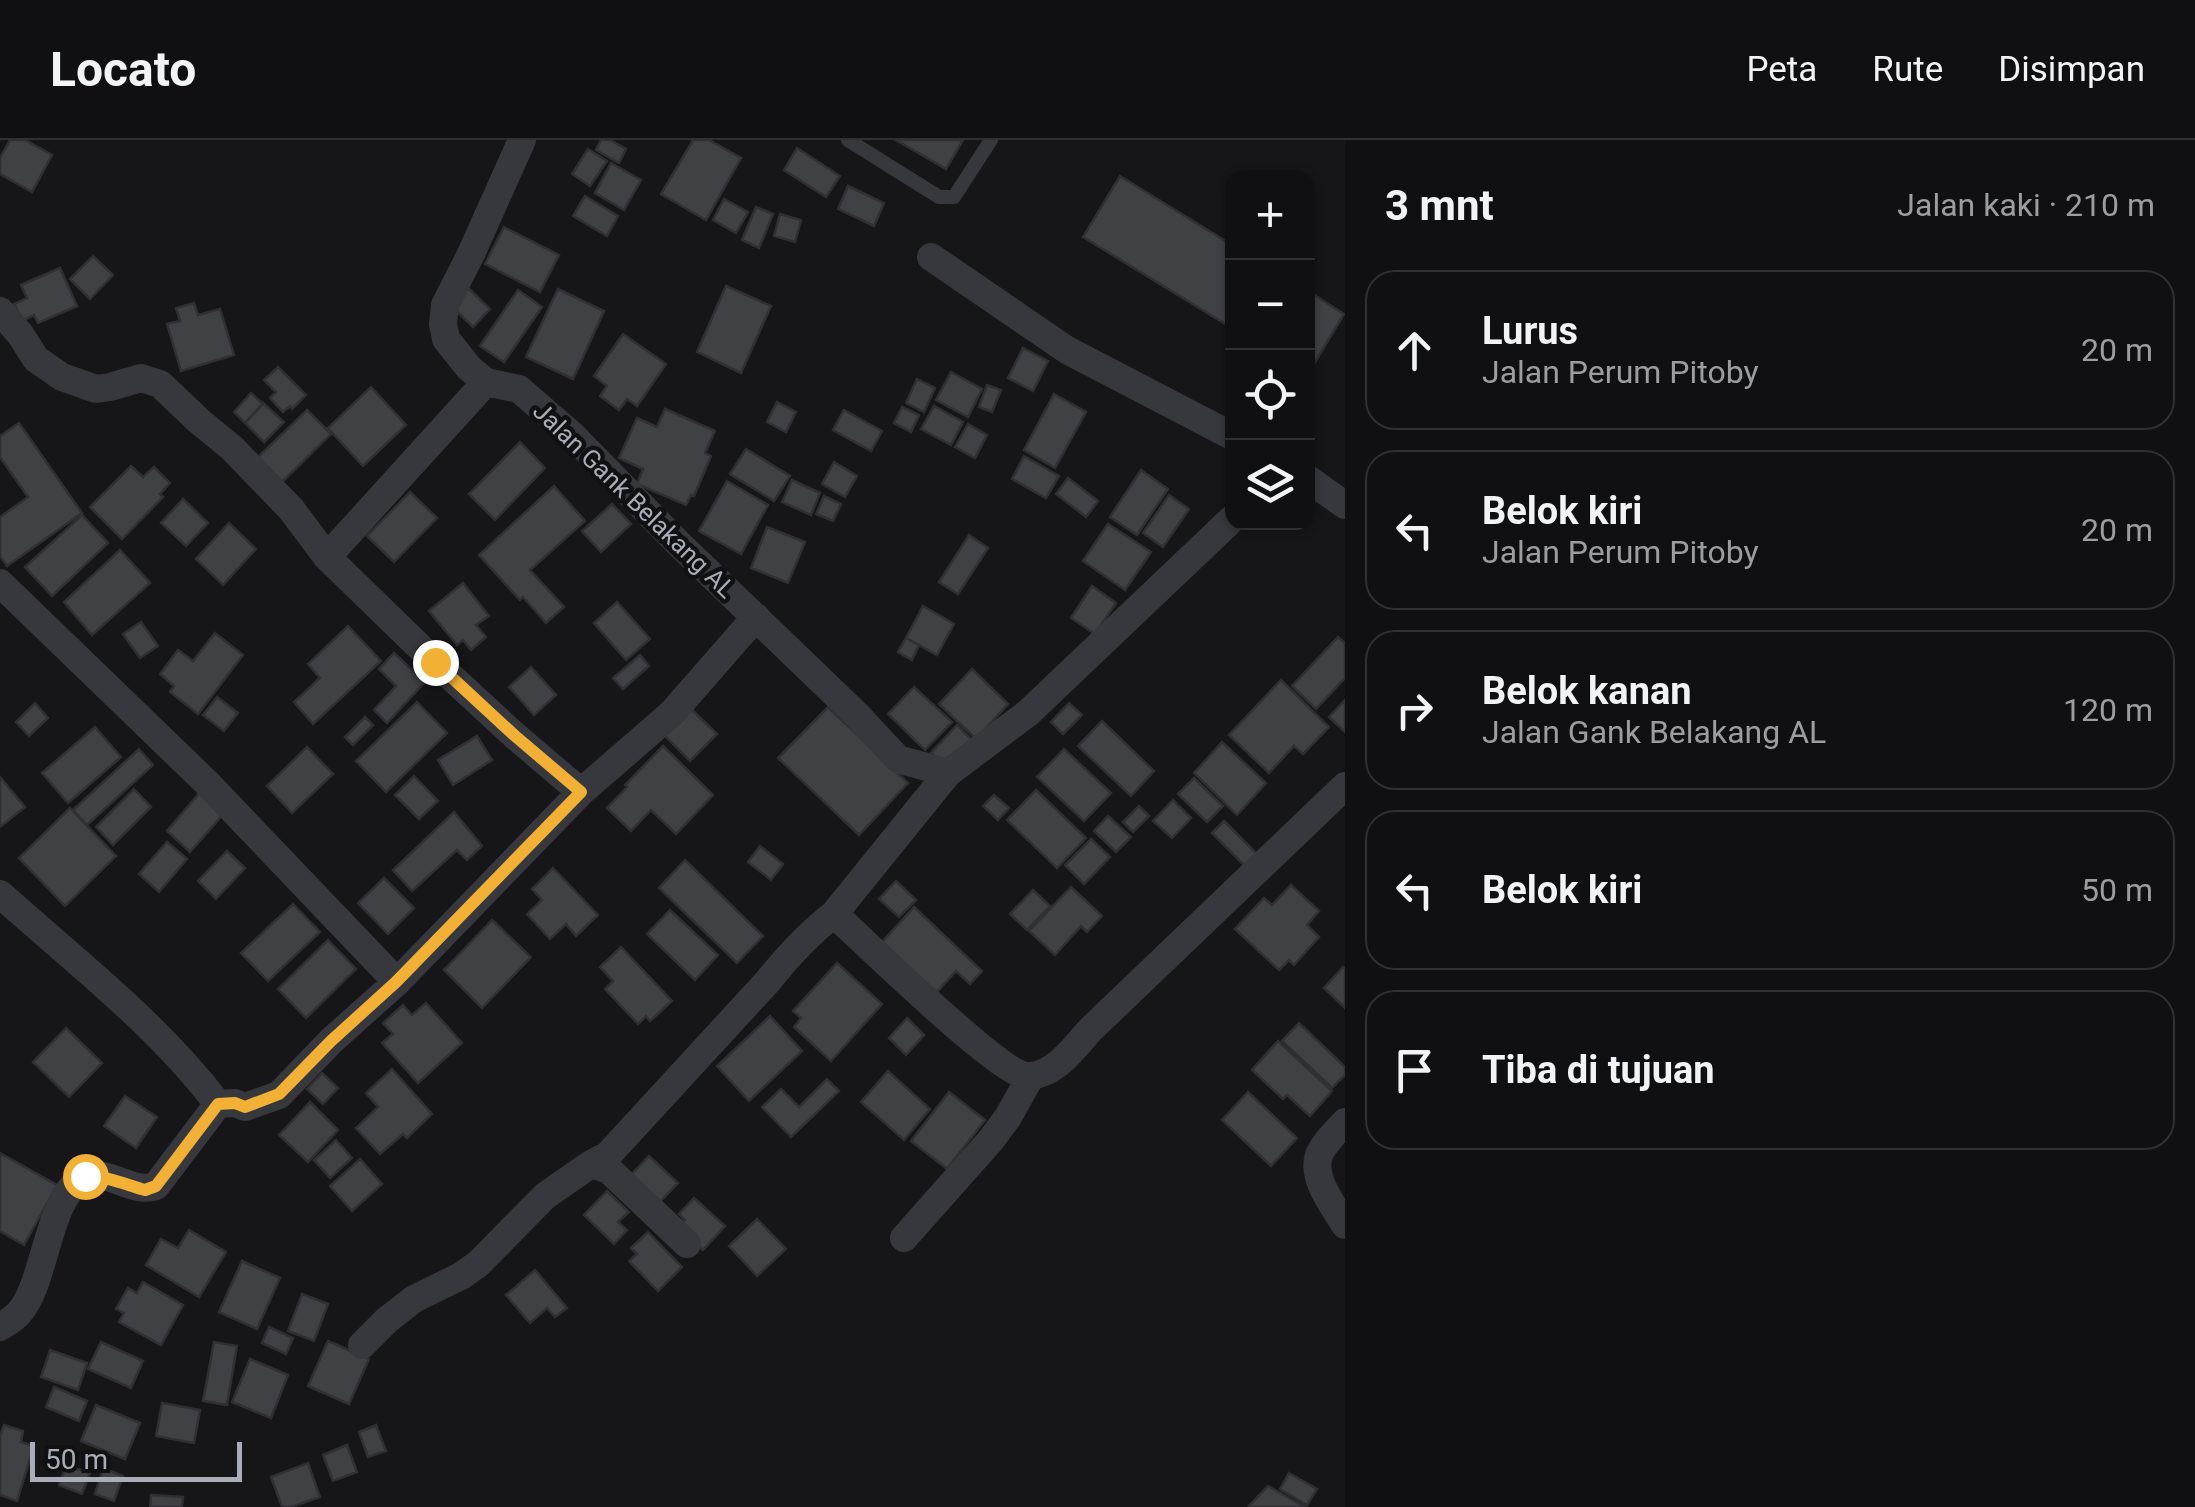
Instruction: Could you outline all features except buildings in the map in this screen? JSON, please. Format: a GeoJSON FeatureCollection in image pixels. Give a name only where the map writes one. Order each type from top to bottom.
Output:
{"type":"FeatureCollection","features":[{"type":"Feature","properties":{"kind":"street","name":"Jalan Gank Belakang AL"},"geometry":{"type":"LineString","coordinates":[[522,140],[445,305],[442,324],[446,339],[486,382],[519,390],[572,434],[898,758],[948,773]]}},
{"type":"Feature","properties":{"kind":"street"},"geometry":{"type":"LineString","coordinates":[[931,258],[1067,350],[1225,432]]}},
{"type":"Feature","properties":{"kind":"street"},"geometry":{"type":"LineString","coordinates":[[0,311],[36,358],[62,376],[96,388],[110,388],[141,378],[160,384],[232,448],[291,509],[327,557],[448,674],[581,792]]}},
{"type":"Feature","properties":{"kind":"street"},"geometry":{"type":"LineString","coordinates":[[327,557],[486,382]]}},
{"type":"Feature","properties":{"kind":"street"},"geometry":{"type":"LineString","coordinates":[[1315,484],[1345,505]]}},
{"type":"Feature","properties":{"kind":"street"},"geometry":{"type":"LineString","coordinates":[[362,1345],[414,1299],[478,1264],[545,1196],[608,1155],[787,956],[834,914],[948,773],[1028,713],[1225,526]]}},
{"type":"Feature","properties":{"kind":"street"},"geometry":{"type":"LineString","coordinates":[[0,583],[207,784],[396,982]]}},
{"type":"Feature","properties":{"kind":"street","name":"Jalan Gank Belakang AL"},"geometry":{"type":"LineString","coordinates":[[218,1104],[245,1107],[279,1094],[396,982],[581,792],[672,713],[756,616]]}},
{"type":"Feature","properties":{"kind":"street"},"geometry":{"type":"LineString","coordinates":[[834,914],[998,1060],[1017,1074],[1031,1076],[1051,1068],[1068,1054],[1345,786]]}},
{"type":"Feature","properties":{"kind":"street"},"geometry":{"type":"LineString","coordinates":[[0,894],[122,999],[188,1065],[218,1104],[156,1186],[145,1190],[118,1180],[85,1176],[72,1187],[54,1220],[28,1296],[19,1313],[0,1327]]}},
{"type":"Feature","properties":{"kind":"street"},"geometry":{"type":"LineString","coordinates":[[904,1238],[991,1140],[1031,1076]]}},
{"type":"Feature","properties":{"kind":"street"},"geometry":{"type":"LineString","coordinates":[[1345,1122],[1320,1154],[1317,1168],[1323,1188],[1345,1225]]}},
{"type":"Feature","properties":{"kind":"street"},"geometry":{"type":"LineString","coordinates":[[590,1164],[609,1170],[687,1244]]}},
{"type":"Feature","properties":{"kind":"lane"},"geometry":{"type":"LineString","coordinates":[[848,140],[939,198],[946,198],[954,197],[991,140]]}},
{"type":"Feature","properties":{"kind":"route"},"geometry":{"type":"LineString","coordinates":[[85,1176],[118,1180],[145,1190],[156,1186],[218,1104],[245,1107],[279,1094],[396,982],[581,792],[435,662]]}}]}
